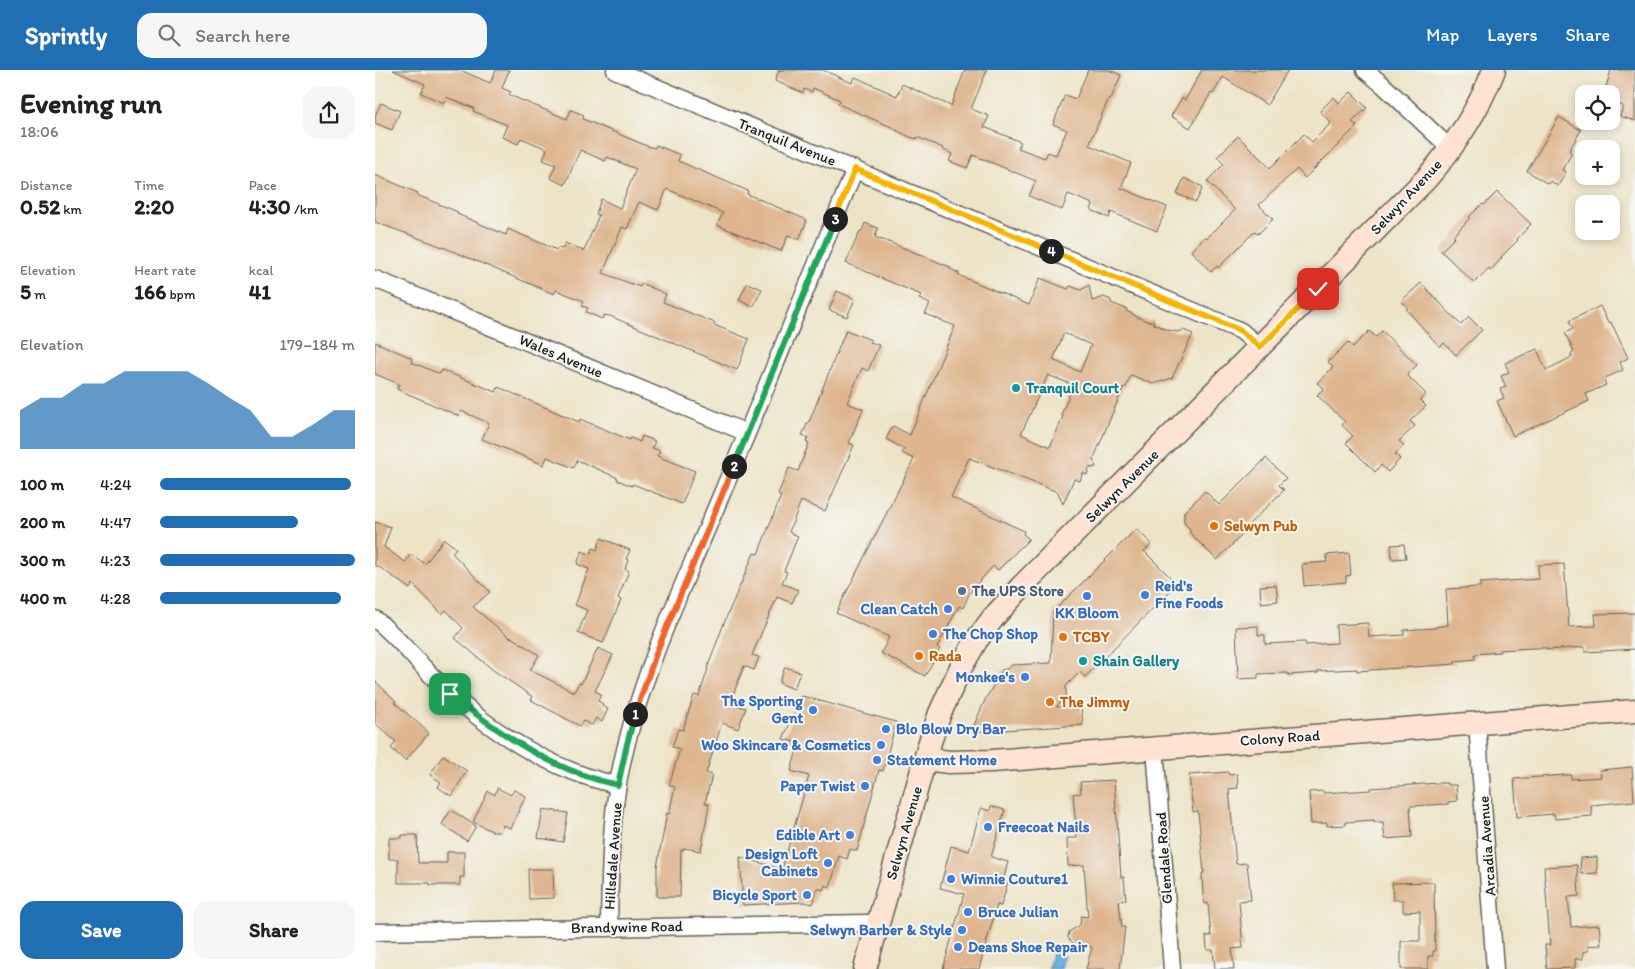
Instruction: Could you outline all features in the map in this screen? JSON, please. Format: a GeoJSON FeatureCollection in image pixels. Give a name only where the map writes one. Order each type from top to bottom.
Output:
{"type":"FeatureCollection","features":[{"type":"Feature","properties":{"kind":"street","name":"Tranquil Avenue"},"geometry":{"type":"LineString","coordinates":[[615,70],[1232,327],[1241,331],[1260,347]]}},
{"type":"Feature","properties":{"kind":"street"},"geometry":{"type":"LineString","coordinates":[[1365,70],[1451,149]]}},
{"type":"Feature","properties":{"kind":"street","name":"Selwyn Avenue"},"geometry":{"type":"LineString","coordinates":[[865,969],[936,724],[952,685],[969,653],[993,618],[1021,587],[1426,179],[1451,149],[1470,121],[1494,70]]}},
{"type":"Feature","properties":{"kind":"street","name":"Hillsdale Avenue"},"geometry":{"type":"LineString","coordinates":[[609,928],[610,865],[618,785],[627,744],[649,672],[685,580],[855,169]]}},
{"type":"Feature","properties":{"kind":"street","name":"Wales Avenue"},"geometry":{"type":"LineString","coordinates":[[375,279],[747,434]]}},
{"type":"Feature","properties":{"kind":"street"},"geometry":{"type":"LineString","coordinates":[[375,619],[450,694],[497,729],[531,750],[570,770],[593,779],[618,785]]}},
{"type":"Feature","properties":{"kind":"street","name":"Colony Road"},"geometry":{"type":"LineString","coordinates":[[925,759],[967,762],[1635,711]]}},
{"type":"Feature","properties":{"kind":"street","name":"Arcadia Avenue"},"geometry":{"type":"LineString","coordinates":[[1477,723],[1495,969]]}},
{"type":"Feature","properties":{"kind":"street","name":"Glendale Road"},"geometry":{"type":"LineString","coordinates":[[1155,748],[1172,969]]}},
{"type":"Feature","properties":{"kind":"street","name":"Brandywine Road"},"geometry":{"type":"LineString","coordinates":[[375,932],[878,924]]}},
{"type":"Feature","properties":{"kind":"water"},"geometry":{"type":"Polygon","coordinates":[[[1052,953],[1064,956],[1061,969],[1048,969],[1052,953]]]}},
{"type":"Feature","properties":{"kind":"building"},"geometry":{"type":"Polygon","coordinates":[[[393,70],[460,70],[490,83],[496,70],[509,70],[502,88],[511,92],[509,95],[567,119],[571,110],[584,115],[583,119],[647,146],[655,148],[656,145],[680,155],[678,161],[748,191],[747,194],[807,220],[799,240],[788,235],[781,251],[717,225],[723,213],[667,189],[658,210],[639,202],[627,229],[622,227],[603,273],[640,287],[641,283],[666,294],[663,302],[749,339],[737,370],[610,316],[604,315],[602,319],[586,312],[588,308],[582,306],[584,301],[556,290],[554,294],[443,247],[375,222],[375,175],[418,193],[417,195],[506,235],[508,229],[557,250],[558,248],[563,249],[565,243],[584,251],[599,215],[596,214],[601,199],[620,208],[636,169],[607,157],[605,161],[580,150],[565,185],[550,178],[556,165],[543,160],[547,149],[521,138],[518,144],[502,137],[507,125],[473,111],[474,108],[446,97],[444,103],[421,93],[425,84],[393,70]]]}},
{"type":"Feature","properties":{"kind":"building"},"geometry":{"type":"Polygon","coordinates":[[[779,70],[823,70],[852,83],[855,77],[897,96],[902,84],[951,106],[965,70],[987,70],[971,109],[989,116],[984,127],[1021,142],[1018,148],[1045,158],[1048,152],[1056,155],[1067,130],[1053,124],[1065,95],[1076,99],[1088,70],[1109,70],[1121,75],[1089,145],[1131,163],[1121,188],[1167,207],[1157,231],[1111,212],[1109,218],[1091,210],[1093,204],[1068,194],[1062,210],[1029,196],[1036,181],[973,155],[967,168],[949,161],[952,154],[943,148],[917,137],[917,139],[910,137],[838,104],[840,100],[813,88],[812,92],[804,89],[803,93],[775,81],[779,70]]]}},
{"type":"Feature","properties":{"kind":"building"},"geometry":{"type":"Polygon","coordinates":[[[1202,70],[1288,70],[1267,105],[1223,77],[1190,128],[1171,116],[1182,98],[1185,100],[1202,70]]]}},
{"type":"Feature","properties":{"kind":"building"},"geometry":{"type":"Polygon","coordinates":[[[1611,70],[1635,70],[1635,121],[1620,116],[1623,106],[1620,105],[1620,85],[1607,85],[1611,70]]]}},
{"type":"Feature","properties":{"kind":"building"},"geometry":{"type":"Polygon","coordinates":[[[1351,92],[1367,108],[1352,122],[1357,126],[1305,178],[1297,169],[1259,205],[1273,219],[1258,234],[1255,231],[1218,268],[1217,266],[1211,272],[1191,251],[1235,210],[1207,181],[1224,164],[1217,157],[1238,136],[1270,168],[1304,134],[1312,142],[1331,123],[1320,111],[1334,97],[1339,103],[1351,92]]]}},
{"type":"Feature","properties":{"kind":"building"},"geometry":{"type":"Polygon","coordinates":[[[381,103],[400,111],[392,130],[375,123],[375,116],[381,103]]]}},
{"type":"Feature","properties":{"kind":"building"},"geometry":{"type":"Polygon","coordinates":[[[1559,117],[1575,126],[1575,130],[1581,130],[1569,151],[1572,153],[1562,170],[1566,172],[1558,186],[1550,181],[1548,184],[1527,171],[1559,117]]]}},
{"type":"Feature","properties":{"kind":"building"},"geometry":{"type":"Polygon","coordinates":[[[1184,178],[1203,187],[1196,202],[1177,194],[1184,178]]]}},
{"type":"Feature","properties":{"kind":"building"},"geometry":{"type":"Polygon","coordinates":[[[1497,192],[1531,224],[1491,270],[1489,268],[1474,283],[1441,251],[1455,237],[1453,236],[1469,217],[1497,192]]]}},
{"type":"Feature","properties":{"kind":"building"},"geometry":{"type":"Polygon","coordinates":[[[865,223],[878,228],[875,237],[950,267],[950,269],[959,273],[958,275],[1029,305],[1040,278],[1068,289],[1070,286],[1081,290],[1089,285],[1092,301],[1104,297],[1111,300],[1111,303],[1127,309],[1126,311],[1135,316],[1149,322],[1153,320],[1154,324],[1168,330],[1178,332],[1183,330],[1193,334],[1172,378],[1153,384],[1131,375],[1126,387],[1123,388],[1093,460],[1096,467],[1089,468],[1087,475],[1083,473],[1080,481],[1074,479],[1063,504],[1058,492],[969,458],[951,497],[1024,531],[1023,534],[1029,539],[998,570],[993,566],[970,592],[963,608],[959,606],[937,647],[940,649],[925,676],[881,653],[889,637],[836,613],[914,459],[902,453],[904,449],[886,439],[893,426],[910,435],[955,326],[925,314],[930,304],[919,299],[921,295],[846,263],[860,231],[862,231],[865,223]],[[1064,333],[1053,360],[1080,372],[1091,345],[1064,333]],[[1048,375],[1021,434],[1050,447],[1073,385],[1048,375]]]}},
{"type":"Feature","properties":{"kind":"building"},"geometry":{"type":"Polygon","coordinates":[[[747,283],[762,289],[753,307],[739,300],[747,283]]]}},
{"type":"Feature","properties":{"kind":"building"},"geometry":{"type":"Polygon","coordinates":[[[1421,283],[1461,325],[1469,317],[1482,330],[1456,355],[1444,343],[1440,347],[1401,301],[1421,283]]]}},
{"type":"Feature","properties":{"kind":"building"},"geometry":{"type":"Polygon","coordinates":[[[837,291],[855,299],[847,317],[829,310],[837,291]]]}},
{"type":"Feature","properties":{"kind":"building"},"geometry":{"type":"Polygon","coordinates":[[[1600,306],[1608,323],[1611,322],[1628,358],[1620,362],[1623,370],[1603,379],[1606,385],[1586,394],[1589,401],[1513,436],[1497,401],[1504,398],[1500,389],[1506,387],[1501,376],[1509,372],[1505,363],[1537,349],[1546,370],[1572,357],[1571,354],[1574,352],[1565,333],[1573,329],[1569,321],[1600,306]]]}},
{"type":"Feature","properties":{"kind":"building"},"geometry":{"type":"Polygon","coordinates":[[[846,330],[879,345],[868,371],[862,368],[847,403],[863,409],[849,443],[854,445],[825,511],[801,501],[789,532],[798,536],[784,571],[787,572],[782,583],[798,590],[792,603],[777,597],[752,655],[759,657],[754,670],[744,666],[730,703],[746,708],[738,729],[722,723],[706,773],[712,775],[705,803],[709,804],[701,851],[684,848],[684,850],[681,850],[680,897],[657,897],[657,867],[667,813],[669,814],[675,787],[669,785],[680,749],[672,747],[678,729],[683,730],[694,695],[699,696],[724,623],[754,553],[758,554],[781,496],[778,494],[789,468],[798,471],[809,443],[806,442],[808,437],[802,435],[846,330]]]}},
{"type":"Feature","properties":{"kind":"building"},"geometry":{"type":"Polygon","coordinates":[[[1369,331],[1376,337],[1382,331],[1417,365],[1407,375],[1426,394],[1420,400],[1426,406],[1410,421],[1415,426],[1399,441],[1404,446],[1395,454],[1400,459],[1388,472],[1381,465],[1375,472],[1346,443],[1353,436],[1342,425],[1345,422],[1317,395],[1324,388],[1317,383],[1333,367],[1328,362],[1348,342],[1353,347],[1369,331]]]}},
{"type":"Feature","properties":{"kind":"building"},"geometry":{"type":"Polygon","coordinates":[[[375,342],[412,358],[411,362],[440,374],[442,370],[496,392],[498,387],[579,422],[580,419],[630,440],[631,438],[640,442],[642,436],[655,441],[652,448],[660,451],[657,456],[695,471],[682,504],[633,484],[632,486],[617,480],[618,478],[577,460],[574,468],[547,457],[544,465],[482,439],[489,423],[461,411],[459,416],[397,389],[399,384],[375,374],[375,342]]]}},
{"type":"Feature","properties":{"kind":"building"},"geometry":{"type":"Polygon","coordinates":[[[1266,458],[1286,478],[1279,485],[1284,490],[1244,529],[1246,531],[1217,560],[1189,532],[1191,530],[1184,523],[1184,512],[1205,491],[1219,505],[1266,458]]]}},
{"type":"Feature","properties":{"kind":"building"},"geometry":{"type":"Polygon","coordinates":[[[375,522],[391,527],[384,547],[405,562],[411,554],[425,564],[444,539],[456,548],[452,553],[490,592],[473,607],[510,638],[539,655],[530,670],[574,692],[579,683],[581,684],[598,648],[613,655],[595,691],[601,694],[598,701],[608,709],[602,722],[596,718],[592,725],[583,721],[580,726],[531,700],[533,697],[493,670],[455,638],[463,628],[446,610],[442,614],[413,584],[410,589],[378,566],[375,566],[375,522]]]}},
{"type":"Feature","properties":{"kind":"building"},"geometry":{"type":"Polygon","coordinates":[[[1136,529],[1152,544],[1144,551],[1177,584],[1085,677],[1080,672],[1066,686],[1066,697],[1056,707],[1081,705],[1083,725],[971,732],[985,700],[1003,669],[1004,671],[1012,665],[1051,663],[1053,612],[1136,529]]]}},
{"type":"Feature","properties":{"kind":"building"},"geometry":{"type":"Polygon","coordinates":[[[601,538],[630,550],[626,559],[628,560],[625,569],[629,571],[618,598],[621,600],[603,643],[578,633],[587,610],[575,605],[589,569],[577,564],[582,551],[590,555],[593,548],[597,550],[601,538]]]}},
{"type":"Feature","properties":{"kind":"building"},"geometry":{"type":"Polygon","coordinates":[[[1404,544],[1406,558],[1392,559],[1391,545],[1404,544]]]}},
{"type":"Feature","properties":{"kind":"building"},"geometry":{"type":"Polygon","coordinates":[[[1349,553],[1351,575],[1346,576],[1346,582],[1304,586],[1302,564],[1327,562],[1326,555],[1349,553]]]}},
{"type":"Feature","properties":{"kind":"building"},"geometry":{"type":"Polygon","coordinates":[[[1564,564],[1569,627],[1596,626],[1595,614],[1635,613],[1635,649],[1585,652],[1585,647],[1547,650],[1547,648],[1533,648],[1499,650],[1500,652],[1475,654],[1475,659],[1455,661],[1455,664],[1357,671],[1357,669],[1318,671],[1318,673],[1288,675],[1288,673],[1258,674],[1258,678],[1238,679],[1236,627],[1258,626],[1258,635],[1265,635],[1265,644],[1305,642],[1306,645],[1337,643],[1336,625],[1368,623],[1369,637],[1404,635],[1404,630],[1435,628],[1448,625],[1446,589],[1480,587],[1480,583],[1539,579],[1538,565],[1564,564]]]}},
{"type":"Feature","properties":{"kind":"building"},"geometry":{"type":"Polygon","coordinates":[[[1276,585],[1278,601],[1261,603],[1260,586],[1276,585]]]}},
{"type":"Feature","properties":{"kind":"building"},"geometry":{"type":"Polygon","coordinates":[[[785,667],[800,672],[794,689],[779,683],[785,667]]]}},
{"type":"Feature","properties":{"kind":"building"},"geometry":{"type":"Polygon","coordinates":[[[375,681],[396,701],[394,702],[429,733],[405,761],[391,748],[396,742],[375,723],[375,681]]]}},
{"type":"Feature","properties":{"kind":"building"},"geometry":{"type":"Polygon","coordinates":[[[802,696],[896,722],[883,771],[879,770],[857,851],[850,849],[847,859],[839,856],[830,887],[825,885],[823,890],[818,888],[813,904],[805,902],[743,905],[740,857],[782,869],[809,776],[791,771],[799,743],[783,739],[802,696]]]}},
{"type":"Feature","properties":{"kind":"building"},"geometry":{"type":"Polygon","coordinates":[[[443,755],[467,771],[451,796],[438,787],[441,782],[430,775],[443,755]]]}},
{"type":"Feature","properties":{"kind":"building"},"geometry":{"type":"Polygon","coordinates":[[[1632,767],[1634,801],[1591,805],[1592,816],[1555,819],[1554,814],[1517,817],[1514,779],[1565,775],[1571,775],[1571,779],[1601,777],[1600,770],[1632,767]]]}},
{"type":"Feature","properties":{"kind":"building"},"geometry":{"type":"Polygon","coordinates":[[[1228,772],[1229,775],[1237,774],[1238,788],[1229,789],[1236,864],[1247,863],[1251,900],[1239,901],[1243,948],[1232,949],[1234,969],[1215,969],[1213,950],[1207,950],[1206,936],[1211,936],[1208,903],[1205,904],[1203,896],[1202,873],[1204,873],[1198,811],[1193,812],[1189,775],[1228,772]]]}},
{"type":"Feature","properties":{"kind":"building"},"geometry":{"type":"Polygon","coordinates":[[[1114,780],[1121,877],[1124,877],[1126,900],[1119,901],[1122,927],[1125,927],[1120,969],[1086,969],[1092,947],[1075,945],[1068,938],[1069,932],[1080,925],[1081,916],[1088,917],[1084,865],[1068,866],[1067,838],[1077,838],[1073,794],[1081,793],[1080,782],[1114,780]]]}},
{"type":"Feature","properties":{"kind":"building"},"geometry":{"type":"Polygon","coordinates":[[[1438,783],[1456,785],[1457,801],[1448,802],[1448,804],[1410,806],[1412,837],[1385,839],[1383,822],[1374,822],[1374,820],[1346,822],[1346,825],[1327,826],[1327,823],[1311,824],[1309,792],[1371,790],[1371,788],[1438,783]]]}},
{"type":"Feature","properties":{"kind":"building"},"geometry":{"type":"Polygon","coordinates":[[[497,788],[511,795],[514,790],[526,796],[510,828],[503,825],[500,832],[494,832],[473,822],[488,791],[495,795],[497,788]]]}},
{"type":"Feature","properties":{"kind":"building"},"geometry":{"type":"Polygon","coordinates":[[[991,806],[1005,810],[991,857],[1008,862],[1003,881],[1008,882],[1001,906],[997,905],[979,969],[943,969],[964,894],[940,888],[951,846],[969,851],[981,808],[990,811],[991,806]]]}},
{"type":"Feature","properties":{"kind":"building"},"geometry":{"type":"Polygon","coordinates":[[[543,809],[568,813],[563,842],[538,838],[543,809]]]}},
{"type":"Feature","properties":{"kind":"building"},"geometry":{"type":"Polygon","coordinates":[[[451,810],[476,826],[467,841],[442,824],[451,810]]]}},
{"type":"Feature","properties":{"kind":"building"},"geometry":{"type":"Polygon","coordinates":[[[402,835],[417,835],[418,863],[447,863],[447,852],[464,852],[464,877],[460,877],[460,885],[398,883],[398,859],[389,859],[389,838],[402,838],[402,835]]]}},
{"type":"Feature","properties":{"kind":"building"},"geometry":{"type":"Polygon","coordinates":[[[1597,857],[1597,873],[1581,874],[1580,858],[1597,857]]]}},
{"type":"Feature","properties":{"kind":"building"},"geometry":{"type":"Polygon","coordinates":[[[1577,865],[1579,896],[1568,897],[1571,927],[1599,925],[1601,945],[1588,946],[1588,951],[1583,952],[1583,959],[1575,959],[1575,968],[1547,969],[1545,945],[1550,945],[1544,867],[1577,865]]]}},
{"type":"Feature","properties":{"kind":"building"},"geometry":{"type":"Polygon","coordinates":[[[528,869],[553,869],[554,898],[529,899],[528,869]]]}},
{"type":"Feature","properties":{"kind":"building"},"geometry":{"type":"Polygon","coordinates":[[[1434,882],[1435,951],[1433,951],[1433,956],[1428,956],[1428,969],[1401,969],[1401,941],[1420,941],[1420,911],[1403,912],[1403,900],[1393,900],[1392,883],[1434,882]]]}},
{"type":"Feature","properties":{"kind":"place","name":"Tranquil Court"},"geometry":{"type":"Point","coordinates":[1016,388]}},
{"type":"Feature","properties":{"kind":"place","name":"Selwyn Pub"},"geometry":{"type":"Point","coordinates":[1214,526]}},
{"type":"Feature","properties":{"kind":"place","name":"The UPS Store"},"geometry":{"type":"Point","coordinates":[962,591]}},
{"type":"Feature","properties":{"kind":"place","name":"Reid's Fine Foods"},"geometry":{"type":"Point","coordinates":[1145,595]}},
{"type":"Feature","properties":{"kind":"place","name":"KK Bloom"},"geometry":{"type":"Point","coordinates":[1087,596]}},
{"type":"Feature","properties":{"kind":"place","name":"Clean Catch"},"geometry":{"type":"Point","coordinates":[948,609]}},
{"type":"Feature","properties":{"kind":"place","name":"The Chop Shop"},"geometry":{"type":"Point","coordinates":[933,634]}},
{"type":"Feature","properties":{"kind":"place","name":"TCBY"},"geometry":{"type":"Point","coordinates":[1063,637]}},
{"type":"Feature","properties":{"kind":"place","name":"Rada"},"geometry":{"type":"Point","coordinates":[919,656]}},
{"type":"Feature","properties":{"kind":"place","name":"Shain Gallery"},"geometry":{"type":"Point","coordinates":[1083,661]}},
{"type":"Feature","properties":{"kind":"place","name":"Monkee's"},"geometry":{"type":"Point","coordinates":[1025,677]}},
{"type":"Feature","properties":{"kind":"place","name":"The Jimmy"},"geometry":{"type":"Point","coordinates":[1050,702]}},
{"type":"Feature","properties":{"kind":"place","name":"The Sporting Gent"},"geometry":{"type":"Point","coordinates":[813,710]}},
{"type":"Feature","properties":{"kind":"place","name":"Blo Blow Dry Bar"},"geometry":{"type":"Point","coordinates":[886,729]}},
{"type":"Feature","properties":{"kind":"place","name":"Woo Skincare & Cosmetics"},"geometry":{"type":"Point","coordinates":[881,745]}},
{"type":"Feature","properties":{"kind":"place","name":"Statement Home"},"geometry":{"type":"Point","coordinates":[877,760]}},
{"type":"Feature","properties":{"kind":"place","name":"Paper Twist"},"geometry":{"type":"Point","coordinates":[865,786]}},
{"type":"Feature","properties":{"kind":"place","name":"Freecoat Nails"},"geometry":{"type":"Point","coordinates":[988,827]}},
{"type":"Feature","properties":{"kind":"place","name":"Edible Art"},"geometry":{"type":"Point","coordinates":[850,835]}},
{"type":"Feature","properties":{"kind":"place","name":"Design Loft Cabinets"},"geometry":{"type":"Point","coordinates":[828,863]}},
{"type":"Feature","properties":{"kind":"place","name":"Winnie Couture1"},"geometry":{"type":"Point","coordinates":[951,879]}},
{"type":"Feature","properties":{"kind":"place","name":"Bicycle Sport"},"geometry":{"type":"Point","coordinates":[807,895]}},
{"type":"Feature","properties":{"kind":"place","name":"Bruce Julian"},"geometry":{"type":"Point","coordinates":[968,912]}},
{"type":"Feature","properties":{"kind":"place","name":"Selwyn Barber & Style"},"geometry":{"type":"Point","coordinates":[962,930]}},
{"type":"Feature","properties":{"kind":"place","name":"Deans Shoe Repair"},"geometry":{"type":"Point","coordinates":[958,947]}},
{"type":"Feature","properties":{"kind":"route"},"geometry":{"type":"LineString","coordinates":[[450,694],[483,720],[513,740],[554,763],[584,776],[618,785],[641,694],[657,651],[855,169],[1232,327],[1241,331],[1260,347],[1318,289]]}}]}
